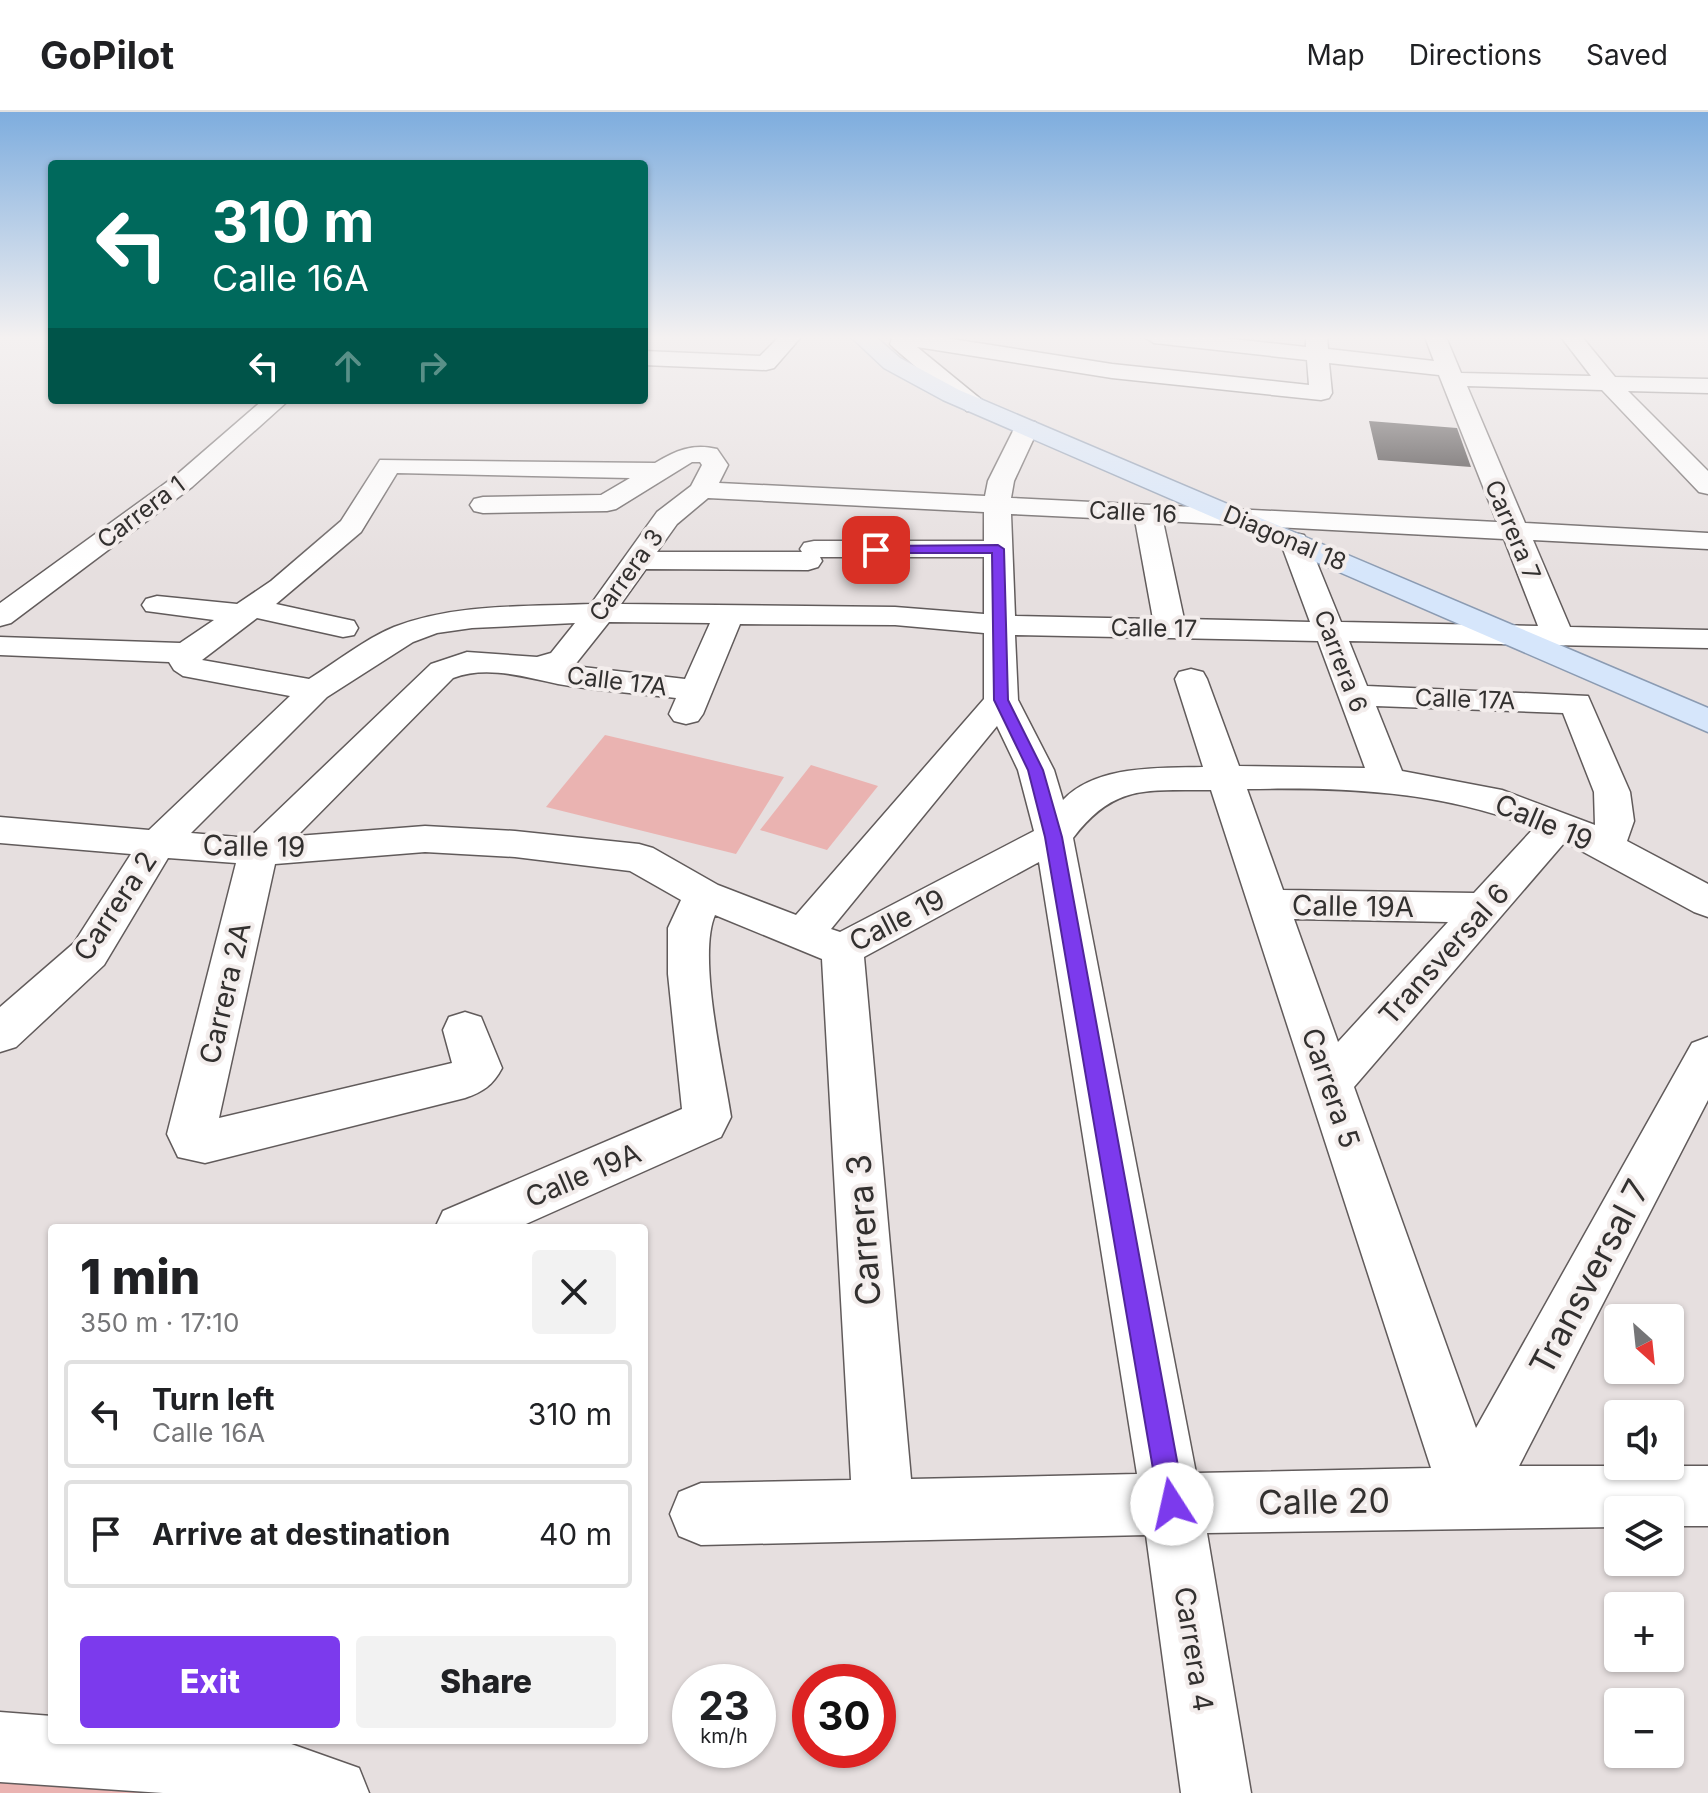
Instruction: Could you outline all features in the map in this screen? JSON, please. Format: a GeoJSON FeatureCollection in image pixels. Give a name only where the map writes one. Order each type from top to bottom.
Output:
{"type":"FeatureCollection","features":[{"type":"Feature","properties":{"kind":"main road","name":"Diagonal 18"},"geometry":{"type":"LineString","coordinates":[[998,415],[1498,632],[1579,686],[1708,721]]}},
{"type":"Feature","properties":{"kind":"street","name":"Carrera 1"},"geometry":{"type":"LineString","coordinates":[[0,617],[183,482],[259,415]]}},
{"type":"Feature","properties":{"kind":"street","name":"Carrera 7"},"geometry":{"type":"LineString","coordinates":[[1466,415],[1557,634]]}},
{"type":"Feature","properties":{"kind":"street"},"geometry":{"type":"LineString","coordinates":[[1640,415],[1708,486]]}},
{"type":"Feature","properties":{"kind":"street","name":"Carrera 4"},"geometry":{"type":"LineString","coordinates":[[1027,427],[1001,481],[998,527],[1001,700],[1036,770],[1054,837],[1172,1504],[1216,1793]]}},
{"type":"Feature","properties":{"kind":"street"},"geometry":{"type":"LineString","coordinates":[[483,505],[607,503],[686,455],[708,454],[715,465],[702,490]]}},
{"type":"Feature","properties":{"kind":"street"},"geometry":{"type":"LineString","coordinates":[[0,646],[65,646],[187,653],[281,587],[351,526],[389,465],[659,471]]}},
{"type":"Feature","properties":{"kind":"street","name":"Calle 16"},"geometry":{"type":"LineString","coordinates":[[702,490],[839,497],[998,527],[1147,512],[1708,541]]}},
{"type":"Feature","properties":{"kind":"street","name":"Carrera 3"},"geometry":{"type":"LineString","coordinates":[[551,664],[600,613],[667,518],[702,490]]}},
{"type":"Feature","properties":{"kind":"street"},"geometry":{"type":"LineString","coordinates":[[778,520],[792,494]]}},
{"type":"Feature","properties":{"kind":"street"},"geometry":{"type":"LineString","coordinates":[[786,615],[839,497]]}},
{"type":"Feature","properties":{"kind":"street"},"geometry":{"type":"LineString","coordinates":[[1147,512],[1170,628]]}},
{"type":"Feature","properties":{"kind":"street"},"geometry":{"type":"LineString","coordinates":[[667,518],[715,519]]}},
{"type":"Feature","properties":{"kind":"street"},"geometry":{"type":"LineString","coordinates":[[636,560],[811,555],[901,583],[998,527]]}},
{"type":"Feature","properties":{"kind":"street","name":"Carrera 6"},"geometry":{"type":"LineString","coordinates":[[1294,541],[1388,780]]}},
{"type":"Feature","properties":{"kind":"street","name":"Calle 17"},"geometry":{"type":"LineString","coordinates":[[315,690],[402,635],[432,625],[472,619],[600,613],[786,615],[901,583],[999,625],[1498,632],[1708,639]]}},
{"type":"Feature","properties":{"kind":"street"},"geometry":{"type":"LineString","coordinates":[[157,605],[248,611],[343,628]]}},
{"type":"Feature","properties":{"kind":"street","name":"Calle 17A"},"geometry":{"type":"LineString","coordinates":[[258,852],[442,671],[480,661],[551,664],[558,674],[696,692],[729,614]]}},
{"type":"Feature","properties":{"kind":"street"},"geometry":{"type":"LineString","coordinates":[[187,653],[185,663],[194,669],[315,690]]}},
{"type":"Feature","properties":{"kind":"street","name":"Carrera 5"},"geometry":{"type":"LineString","coordinates":[[1191,679],[1471,1497]]}},
{"type":"Feature","properties":{"kind":"street"},"geometry":{"type":"LineString","coordinates":[[1579,686],[1612,792],[1615,821],[1606,848]]}},
{"type":"Feature","properties":{"kind":"street","name":"Calle 17A"},"geometry":{"type":"LineString","coordinates":[[1354,695],[1579,686]]}},
{"type":"Feature","properties":{"kind":"street","name":"Carrera 2"},"geometry":{"type":"LineString","coordinates":[[0,1034],[89,954],[158,843],[315,690]]}},
{"type":"Feature","properties":{"kind":"street"},"geometry":{"type":"LineString","coordinates":[[822,942],[1001,700]]}},
{"type":"Feature","properties":{"kind":"street","name":"Calle 19"},"geometry":{"type":"LineString","coordinates":[[17,831],[258,852],[425,839],[515,844],[639,858],[704,895],[822,942],[1054,837],[1079,805],[1133,780],[1388,780],[1432,785],[1492,799],[1559,824],[1708,902]]}},
{"type":"Feature","properties":{"kind":"street","name":"Transversal 6"},"geometry":{"type":"LineString","coordinates":[[1329,1083],[1559,824]]}},
{"type":"Feature","properties":{"kind":"street"},"geometry":{"type":"LineString","coordinates":[[0,854],[17,831]]}},
{"type":"Feature","properties":{"kind":"street","name":"Carrera 2A"},"geometry":{"type":"LineString","coordinates":[[258,852],[191,1134],[195,1142],[465,1079],[479,1068],[465,1030]]}},
{"type":"Feature","properties":{"kind":"street","name":"Calle 19A"},"geometry":{"type":"LineString","coordinates":[[470,1224],[704,1122],[707,1117],[689,974],[689,928],[704,895]]}},
{"type":"Feature","properties":{"kind":"street","name":"Calle 19A"},"geometry":{"type":"LineString","coordinates":[[1268,904],[1486,908]]}},
{"type":"Feature","properties":{"kind":"street","name":"Carrera 3"},"geometry":{"type":"LineString","coordinates":[[822,942],[883,1511]]}},
{"type":"Feature","properties":{"kind":"street","name":"Transversal 7"},"geometry":{"type":"LineString","coordinates":[[1471,1497],[1708,1056]]}},
{"type":"Feature","properties":{"kind":"street","name":"Calle 20"},"geometry":{"type":"LineString","coordinates":[[701,1514],[1471,1497],[1708,1496]]}},
{"type":"Feature","properties":{"kind":"street"},"geometry":{"type":"LineString","coordinates":[[0,1747],[247,1764],[334,1793]]}},
{"type":"Feature","properties":{"kind":"shaded area"},"geometry":{"type":"Polygon","coordinates":[[[605,735],[784,777],[736,854],[546,807],[605,735]]]}},
{"type":"Feature","properties":{"kind":"shaded area"},"geometry":{"type":"Polygon","coordinates":[[[811,765],[878,786],[827,850],[760,830],[811,765]]]}},
{"type":"Feature","properties":{"kind":"shaded area"},"geometry":{"type":"Polygon","coordinates":[[[0,1775],[156,1779],[151,1793],[0,1793],[0,1775]]]}},
{"type":"Feature","properties":{"kind":"building"},"geometry":{"type":"Polygon","coordinates":[[[1369,421],[1457,428],[1471,467],[1378,460],[1369,421]]]}},
{"type":"Feature","properties":{"kind":"route"},"geometry":{"type":"LineString","coordinates":[[876,550],[998,549],[1001,700],[1036,770],[1054,837],[1172,1504]]}}]}
